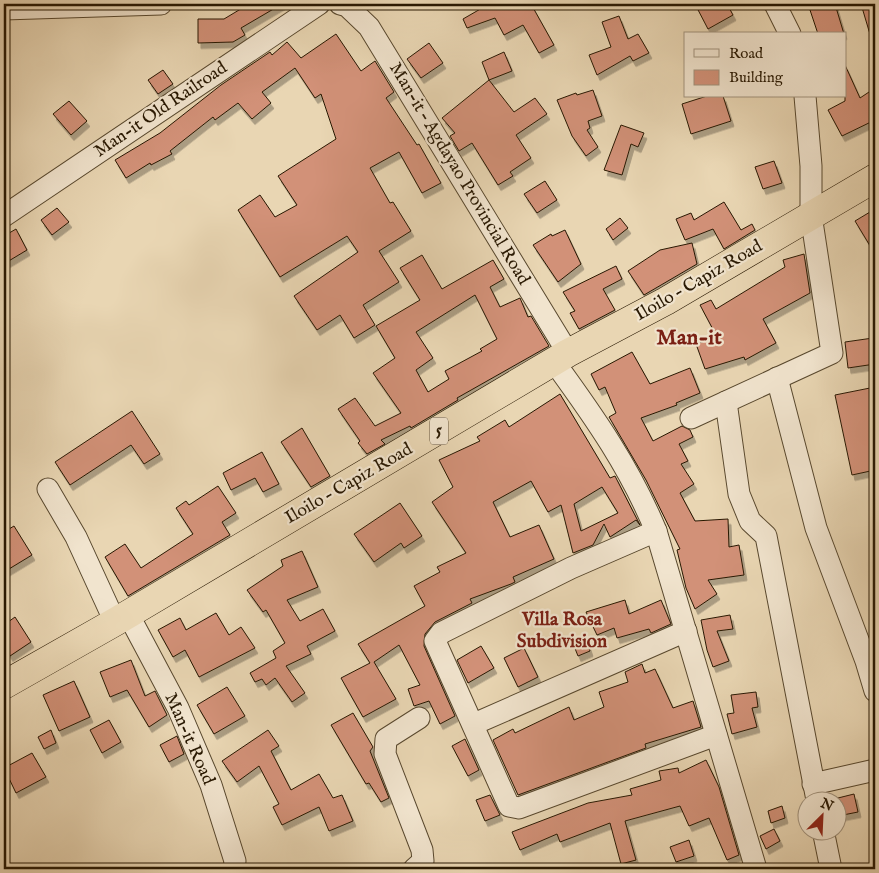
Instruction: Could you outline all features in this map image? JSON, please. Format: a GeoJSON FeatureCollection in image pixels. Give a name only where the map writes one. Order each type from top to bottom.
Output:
{"type":"FeatureCollection","features":[{"type":"Feature","properties":{"kind":"highway","name":"Iloilo – Capiz Road"},"geometry":{"type":"LineString","coordinates":[[4,685],[562,358],[666,301],[875,178]]}},
{"type":"Feature","properties":{"kind":"street"},"geometry":{"type":"LineString","coordinates":[[4,9],[161,4]]}},
{"type":"Feature","properties":{"kind":"street","name":"Man-it Old Railroad"},"geometry":{"type":"LineString","coordinates":[[4,216],[319,4]]}},
{"type":"Feature","properties":{"kind":"street","name":"Man-it – Agdayao Provincial Road"},"geometry":{"type":"LineString","coordinates":[[340,4],[347,6],[369,27],[620,456],[640,494],[656,531],[756,869]]}},
{"type":"Feature","properties":{"kind":"street"},"geometry":{"type":"LineString","coordinates":[[775,4],[789,32]]}},
{"type":"Feature","properties":{"kind":"street"},"geometry":{"type":"LineString","coordinates":[[691,418],[832,353],[812,214],[811,166],[805,98]]}},
{"type":"Feature","properties":{"kind":"street"},"geometry":{"type":"LineString","coordinates":[[777,378],[816,528],[866,661],[875,691]]}},
{"type":"Feature","properties":{"kind":"street"},"geometry":{"type":"LineString","coordinates":[[726,402],[740,494],[750,521],[766,536],[815,790]]}},
{"type":"Feature","properties":{"kind":"street","name":"Man-it Road"},"geometry":{"type":"LineString","coordinates":[[48,488],[121,618],[178,708],[211,785],[235,861],[234,869]]}},
{"type":"Feature","properties":{"kind":"street"},"geometry":{"type":"LineString","coordinates":[[656,531],[571,568],[441,633],[435,641],[474,724],[509,806],[519,808],[716,735]]}},
{"type":"Feature","properties":{"kind":"street"},"geometry":{"type":"LineString","coordinates":[[474,724],[686,631]]}},
{"type":"Feature","properties":{"kind":"street"},"geometry":{"type":"LineString","coordinates":[[414,869],[423,861],[422,850],[385,754],[386,739],[419,718]]}},
{"type":"Feature","properties":{"kind":"street"},"geometry":{"type":"LineString","coordinates":[[820,790],[875,770]]}},
{"type":"Feature","properties":{"kind":"street"},"geometry":{"type":"LineString","coordinates":[[825,840],[831,869]]}},
{"type":"Feature","properties":{"kind":"building"},"geometry":{"type":"Polygon","coordinates":[[[249,4],[282,4],[241,28],[245,35],[233,42],[198,43],[198,19],[224,19],[249,4]]]}},
{"type":"Feature","properties":{"kind":"building"},"geometry":{"type":"Polygon","coordinates":[[[489,4],[531,4],[554,45],[539,53],[523,25],[504,35],[495,18],[467,28],[463,19],[489,4]]]}},
{"type":"Feature","properties":{"kind":"building"},"geometry":{"type":"Polygon","coordinates":[[[695,4],[727,4],[733,15],[708,29],[695,4]]]}},
{"type":"Feature","properties":{"kind":"building"},"geometry":{"type":"Polygon","coordinates":[[[808,4],[835,4],[843,32],[817,32],[808,4]]]}},
{"type":"Feature","properties":{"kind":"building"},"geometry":{"type":"Polygon","coordinates":[[[861,4],[875,4],[875,40],[872,41],[861,4]]]}},
{"type":"Feature","properties":{"kind":"building"},"geometry":{"type":"Polygon","coordinates":[[[619,16],[628,39],[638,34],[649,53],[633,61],[630,56],[597,75],[589,55],[611,47],[602,22],[619,16]]]}},
{"type":"Feature","properties":{"kind":"building"},"geometry":{"type":"Polygon","coordinates":[[[336,34],[361,71],[375,61],[394,92],[386,98],[417,145],[419,144],[441,183],[422,193],[399,152],[370,168],[390,203],[393,202],[411,231],[379,251],[399,282],[363,305],[375,325],[354,338],[340,315],[317,330],[294,296],[358,252],[347,236],[280,277],[238,210],[260,195],[275,217],[297,205],[278,176],[336,139],[321,94],[315,98],[295,68],[262,92],[271,103],[252,119],[238,103],[215,120],[213,117],[170,151],[172,154],[151,165],[150,163],[126,178],[115,160],[160,133],[221,85],[270,52],[272,55],[287,42],[301,58],[336,34]]]}},
{"type":"Feature","properties":{"kind":"building"},"geometry":{"type":"Polygon","coordinates":[[[429,43],[443,63],[421,78],[407,59],[429,43]]]}},
{"type":"Feature","properties":{"kind":"building"},"geometry":{"type":"Polygon","coordinates":[[[504,52],[512,71],[489,80],[482,62],[504,52]]]}},
{"type":"Feature","properties":{"kind":"building"},"geometry":{"type":"Polygon","coordinates":[[[846,67],[860,98],[875,88],[875,120],[842,136],[828,110],[845,101],[846,67]]]}},
{"type":"Feature","properties":{"kind":"building"},"geometry":{"type":"Polygon","coordinates":[[[163,70],[173,84],[158,94],[148,80],[163,70]]]}},
{"type":"Feature","properties":{"kind":"building"},"geometry":{"type":"Polygon","coordinates":[[[489,80],[514,112],[535,98],[547,114],[516,135],[531,158],[510,172],[513,176],[498,185],[472,143],[459,151],[450,136],[455,133],[442,118],[489,80]]]}},
{"type":"Feature","properties":{"kind":"building"},"geometry":{"type":"Polygon","coordinates":[[[593,90],[602,116],[588,121],[590,128],[587,130],[598,147],[586,156],[572,136],[557,100],[576,93],[577,95],[593,90]]]}},
{"type":"Feature","properties":{"kind":"building"},"geometry":{"type":"Polygon","coordinates":[[[701,98],[724,98],[731,121],[691,134],[682,104],[701,98]]]}},
{"type":"Feature","properties":{"kind":"building"},"geometry":{"type":"Polygon","coordinates":[[[69,101],[87,121],[71,135],[53,114],[69,101]]]}},
{"type":"Feature","properties":{"kind":"building"},"geometry":{"type":"Polygon","coordinates":[[[621,125],[644,133],[638,147],[631,144],[622,175],[604,170],[621,125]]]}},
{"type":"Feature","properties":{"kind":"building"},"geometry":{"type":"Polygon","coordinates":[[[774,161],[782,183],[763,189],[755,167],[774,161]]]}},
{"type":"Feature","properties":{"kind":"building"},"geometry":{"type":"Polygon","coordinates":[[[545,181],[557,200],[537,213],[524,194],[545,181]]]}},
{"type":"Feature","properties":{"kind":"building"},"geometry":{"type":"Polygon","coordinates":[[[724,202],[741,230],[752,224],[755,230],[724,249],[713,229],[685,240],[676,219],[691,213],[694,220],[724,202]]]}},
{"type":"Feature","properties":{"kind":"building"},"geometry":{"type":"Polygon","coordinates":[[[57,208],[69,222],[52,235],[41,220],[57,208]]]}},
{"type":"Feature","properties":{"kind":"building"},"geometry":{"type":"Polygon","coordinates":[[[875,209],[875,254],[855,221],[875,209]]]}},
{"type":"Feature","properties":{"kind":"building"},"geometry":{"type":"Polygon","coordinates":[[[620,218],[628,228],[613,240],[606,229],[620,218]]]}},
{"type":"Feature","properties":{"kind":"building"},"geometry":{"type":"Polygon","coordinates":[[[16,229],[27,250],[7,262],[4,255],[4,236],[16,229]]]}},
{"type":"Feature","properties":{"kind":"building"},"geometry":{"type":"Polygon","coordinates":[[[565,230],[581,264],[558,282],[533,245],[551,234],[552,236],[565,230]]]}},
{"type":"Feature","properties":{"kind":"building"},"geometry":{"type":"Polygon","coordinates":[[[692,243],[697,264],[644,295],[628,271],[660,250],[692,243]]]}},
{"type":"Feature","properties":{"kind":"building"},"geometry":{"type":"Polygon","coordinates":[[[804,254],[810,293],[763,319],[776,343],[745,360],[744,357],[705,369],[696,344],[717,337],[700,305],[711,300],[716,309],[785,267],[783,260],[804,254]]]}},
{"type":"Feature","properties":{"kind":"building"},"geometry":{"type":"Polygon","coordinates":[[[422,255],[442,289],[493,260],[504,279],[490,287],[500,307],[520,298],[528,317],[531,316],[549,346],[457,398],[458,400],[411,428],[410,426],[381,440],[385,444],[367,454],[358,443],[360,441],[338,409],[355,398],[375,426],[401,413],[373,373],[395,358],[376,326],[420,300],[400,268],[422,255]],[[475,295],[416,332],[433,358],[416,370],[428,392],[449,379],[445,371],[482,351],[480,349],[497,339],[475,295]]]}},
{"type":"Feature","properties":{"kind":"building"},"geometry":{"type":"Polygon","coordinates":[[[616,266],[622,279],[603,289],[615,310],[579,329],[570,313],[575,311],[563,292],[616,266]]]}},
{"type":"Feature","properties":{"kind":"building"},"geometry":{"type":"Polygon","coordinates":[[[873,338],[875,364],[848,368],[845,342],[873,338]]]}},
{"type":"Feature","properties":{"kind":"building"},"geometry":{"type":"Polygon","coordinates":[[[632,352],[650,384],[690,368],[700,393],[676,403],[677,405],[641,418],[653,441],[682,426],[690,430],[693,437],[679,444],[688,461],[681,464],[694,484],[680,493],[695,521],[728,519],[729,547],[739,545],[744,575],[708,580],[717,594],[695,609],[686,588],[677,550],[680,549],[646,480],[609,417],[616,413],[605,387],[599,390],[591,374],[632,352]]]}},
{"type":"Feature","properties":{"kind":"building"},"geometry":{"type":"Polygon","coordinates":[[[875,387],[875,470],[852,475],[835,395],[875,387]]]}},
{"type":"Feature","properties":{"kind":"building"},"geometry":{"type":"Polygon","coordinates":[[[560,394],[610,478],[615,476],[640,525],[636,520],[610,537],[604,524],[593,545],[573,553],[561,505],[548,512],[531,481],[493,502],[510,537],[539,525],[554,559],[513,577],[515,582],[511,584],[470,599],[472,603],[435,622],[425,634],[424,646],[455,716],[440,724],[429,701],[414,706],[408,689],[420,685],[399,645],[374,662],[396,699],[363,717],[341,678],[370,663],[358,644],[425,606],[414,586],[440,572],[437,567],[466,553],[432,502],[453,487],[439,460],[480,441],[477,437],[505,420],[509,427],[560,394]],[[602,487],[574,504],[581,531],[618,513],[602,487]]]}},
{"type":"Feature","properties":{"kind":"building"},"geometry":{"type":"Polygon","coordinates":[[[132,411],[160,454],[144,464],[131,445],[70,485],[55,462],[132,411]]]}},
{"type":"Feature","properties":{"kind":"building"},"geometry":{"type":"Polygon","coordinates":[[[302,428],[330,476],[311,487],[281,442],[302,428]]]}},
{"type":"Feature","properties":{"kind":"building"},"geometry":{"type":"Polygon","coordinates":[[[262,452],[279,484],[263,492],[255,478],[231,490],[223,473],[262,452]]]}},
{"type":"Feature","properties":{"kind":"building"},"geometry":{"type":"Polygon","coordinates":[[[218,486],[236,513],[222,522],[230,535],[128,596],[105,557],[125,544],[141,568],[193,534],[176,508],[186,501],[189,505],[218,486]]]}},
{"type":"Feature","properties":{"kind":"building"},"geometry":{"type":"Polygon","coordinates":[[[400,503],[422,536],[404,548],[401,543],[374,562],[354,534],[400,503]]]}},
{"type":"Feature","properties":{"kind":"building"},"geometry":{"type":"Polygon","coordinates":[[[14,526],[32,555],[4,572],[4,532],[14,526]]]}},
{"type":"Feature","properties":{"kind":"building"},"geometry":{"type":"Polygon","coordinates":[[[302,551],[318,587],[287,600],[300,621],[323,609],[335,631],[307,646],[311,654],[286,666],[305,693],[292,702],[275,678],[266,685],[262,679],[255,682],[250,673],[276,658],[273,651],[285,643],[266,610],[263,612],[247,590],[283,566],[281,560],[302,551]]]}},
{"type":"Feature","properties":{"kind":"building"},"geometry":{"type":"Polygon","coordinates":[[[625,600],[629,614],[661,600],[671,624],[651,633],[649,629],[617,638],[614,628],[597,635],[586,612],[625,600]]]}},
{"type":"Feature","properties":{"kind":"building"},"geometry":{"type":"Polygon","coordinates":[[[216,613],[229,635],[241,627],[255,648],[199,677],[185,650],[173,657],[158,630],[180,618],[186,630],[216,613]]]}},
{"type":"Feature","properties":{"kind":"building"},"geometry":{"type":"Polygon","coordinates":[[[730,615],[733,629],[717,631],[729,661],[713,667],[707,650],[701,620],[730,615]]]}},
{"type":"Feature","properties":{"kind":"building"},"geometry":{"type":"Polygon","coordinates":[[[15,617],[31,642],[10,656],[4,646],[4,625],[15,617]]]}},
{"type":"Feature","properties":{"kind":"building"},"geometry":{"type":"Polygon","coordinates":[[[585,636],[590,651],[578,656],[572,641],[585,636]]]}},
{"type":"Feature","properties":{"kind":"building"},"geometry":{"type":"Polygon","coordinates":[[[481,646],[494,668],[468,683],[457,660],[481,646]]]}},
{"type":"Feature","properties":{"kind":"building"},"geometry":{"type":"Polygon","coordinates":[[[524,648],[538,677],[518,687],[504,658],[524,648]]]}},
{"type":"Feature","properties":{"kind":"building"},"geometry":{"type":"Polygon","coordinates":[[[131,660],[145,696],[155,691],[167,715],[149,727],[127,690],[110,697],[100,672],[131,660]]]}},
{"type":"Feature","properties":{"kind":"building"},"geometry":{"type":"Polygon","coordinates":[[[642,664],[645,673],[655,669],[673,708],[693,701],[701,727],[645,744],[646,748],[518,795],[493,740],[513,729],[515,733],[569,707],[574,720],[604,707],[599,692],[628,682],[625,672],[642,664]]]}},
{"type":"Feature","properties":{"kind":"building"},"geometry":{"type":"Polygon","coordinates":[[[74,681],[90,717],[59,731],[43,695],[74,681]]]}},
{"type":"Feature","properties":{"kind":"building"},"geometry":{"type":"Polygon","coordinates":[[[227,687],[245,716],[214,734],[197,705],[227,687]]]}},
{"type":"Feature","properties":{"kind":"building"},"geometry":{"type":"Polygon","coordinates":[[[756,692],[758,707],[752,708],[757,727],[732,734],[727,714],[734,713],[731,695],[756,692]]]}},
{"type":"Feature","properties":{"kind":"building"},"geometry":{"type":"Polygon","coordinates":[[[353,713],[373,747],[370,751],[389,798],[381,802],[369,783],[366,784],[331,725],[353,713]]]}},
{"type":"Feature","properties":{"kind":"building"},"geometry":{"type":"Polygon","coordinates":[[[109,720],[121,742],[102,753],[90,730],[109,720]]]}},
{"type":"Feature","properties":{"kind":"building"},"geometry":{"type":"Polygon","coordinates":[[[51,730],[56,743],[44,749],[38,737],[51,730]]]}},
{"type":"Feature","properties":{"kind":"building"},"geometry":{"type":"Polygon","coordinates":[[[268,730],[279,746],[271,751],[291,790],[319,774],[333,798],[342,795],[353,821],[329,831],[319,807],[282,825],[273,807],[279,804],[259,766],[237,782],[222,761],[268,730]]]}},
{"type":"Feature","properties":{"kind":"building"},"geometry":{"type":"Polygon","coordinates":[[[177,736],[184,754],[169,762],[160,745],[177,736]]]}},
{"type":"Feature","properties":{"kind":"building"},"geometry":{"type":"Polygon","coordinates":[[[465,739],[479,770],[468,776],[452,746],[465,739]]]}},
{"type":"Feature","properties":{"kind":"building"},"geometry":{"type":"Polygon","coordinates":[[[32,753],[46,777],[16,793],[4,768],[32,753]]]}},
{"type":"Feature","properties":{"kind":"building"},"geometry":{"type":"Polygon","coordinates":[[[706,760],[719,787],[739,855],[727,860],[709,818],[689,826],[680,806],[625,821],[636,860],[621,864],[610,823],[560,842],[557,834],[520,850],[512,832],[588,803],[632,795],[630,789],[661,780],[659,771],[678,768],[679,773],[706,760]]]}},
{"type":"Feature","properties":{"kind":"building"},"geometry":{"type":"Polygon","coordinates":[[[854,794],[858,812],[846,814],[846,796],[854,794]]]}},
{"type":"Feature","properties":{"kind":"building"},"geometry":{"type":"Polygon","coordinates":[[[490,795],[500,815],[485,821],[476,800],[490,795]]]}},
{"type":"Feature","properties":{"kind":"building"},"geometry":{"type":"Polygon","coordinates":[[[782,806],[785,818],[771,823],[768,811],[782,806]]]}},
{"type":"Feature","properties":{"kind":"building"},"geometry":{"type":"Polygon","coordinates":[[[774,829],[780,841],[766,849],[760,836],[774,829]]]}},
{"type":"Feature","properties":{"kind":"building"},"geometry":{"type":"Polygon","coordinates":[[[689,840],[694,856],[676,862],[670,847],[689,840]]]}},
{"type":"Feature","properties":{"kind":"district","name":"Man-it"},"geometry":{"type":"Point","coordinates":[689,338]}},
{"type":"Feature","properties":{"kind":"district","name":"Villa Rosa Subdivision"},"geometry":{"type":"Point","coordinates":[562,631]}}]}
